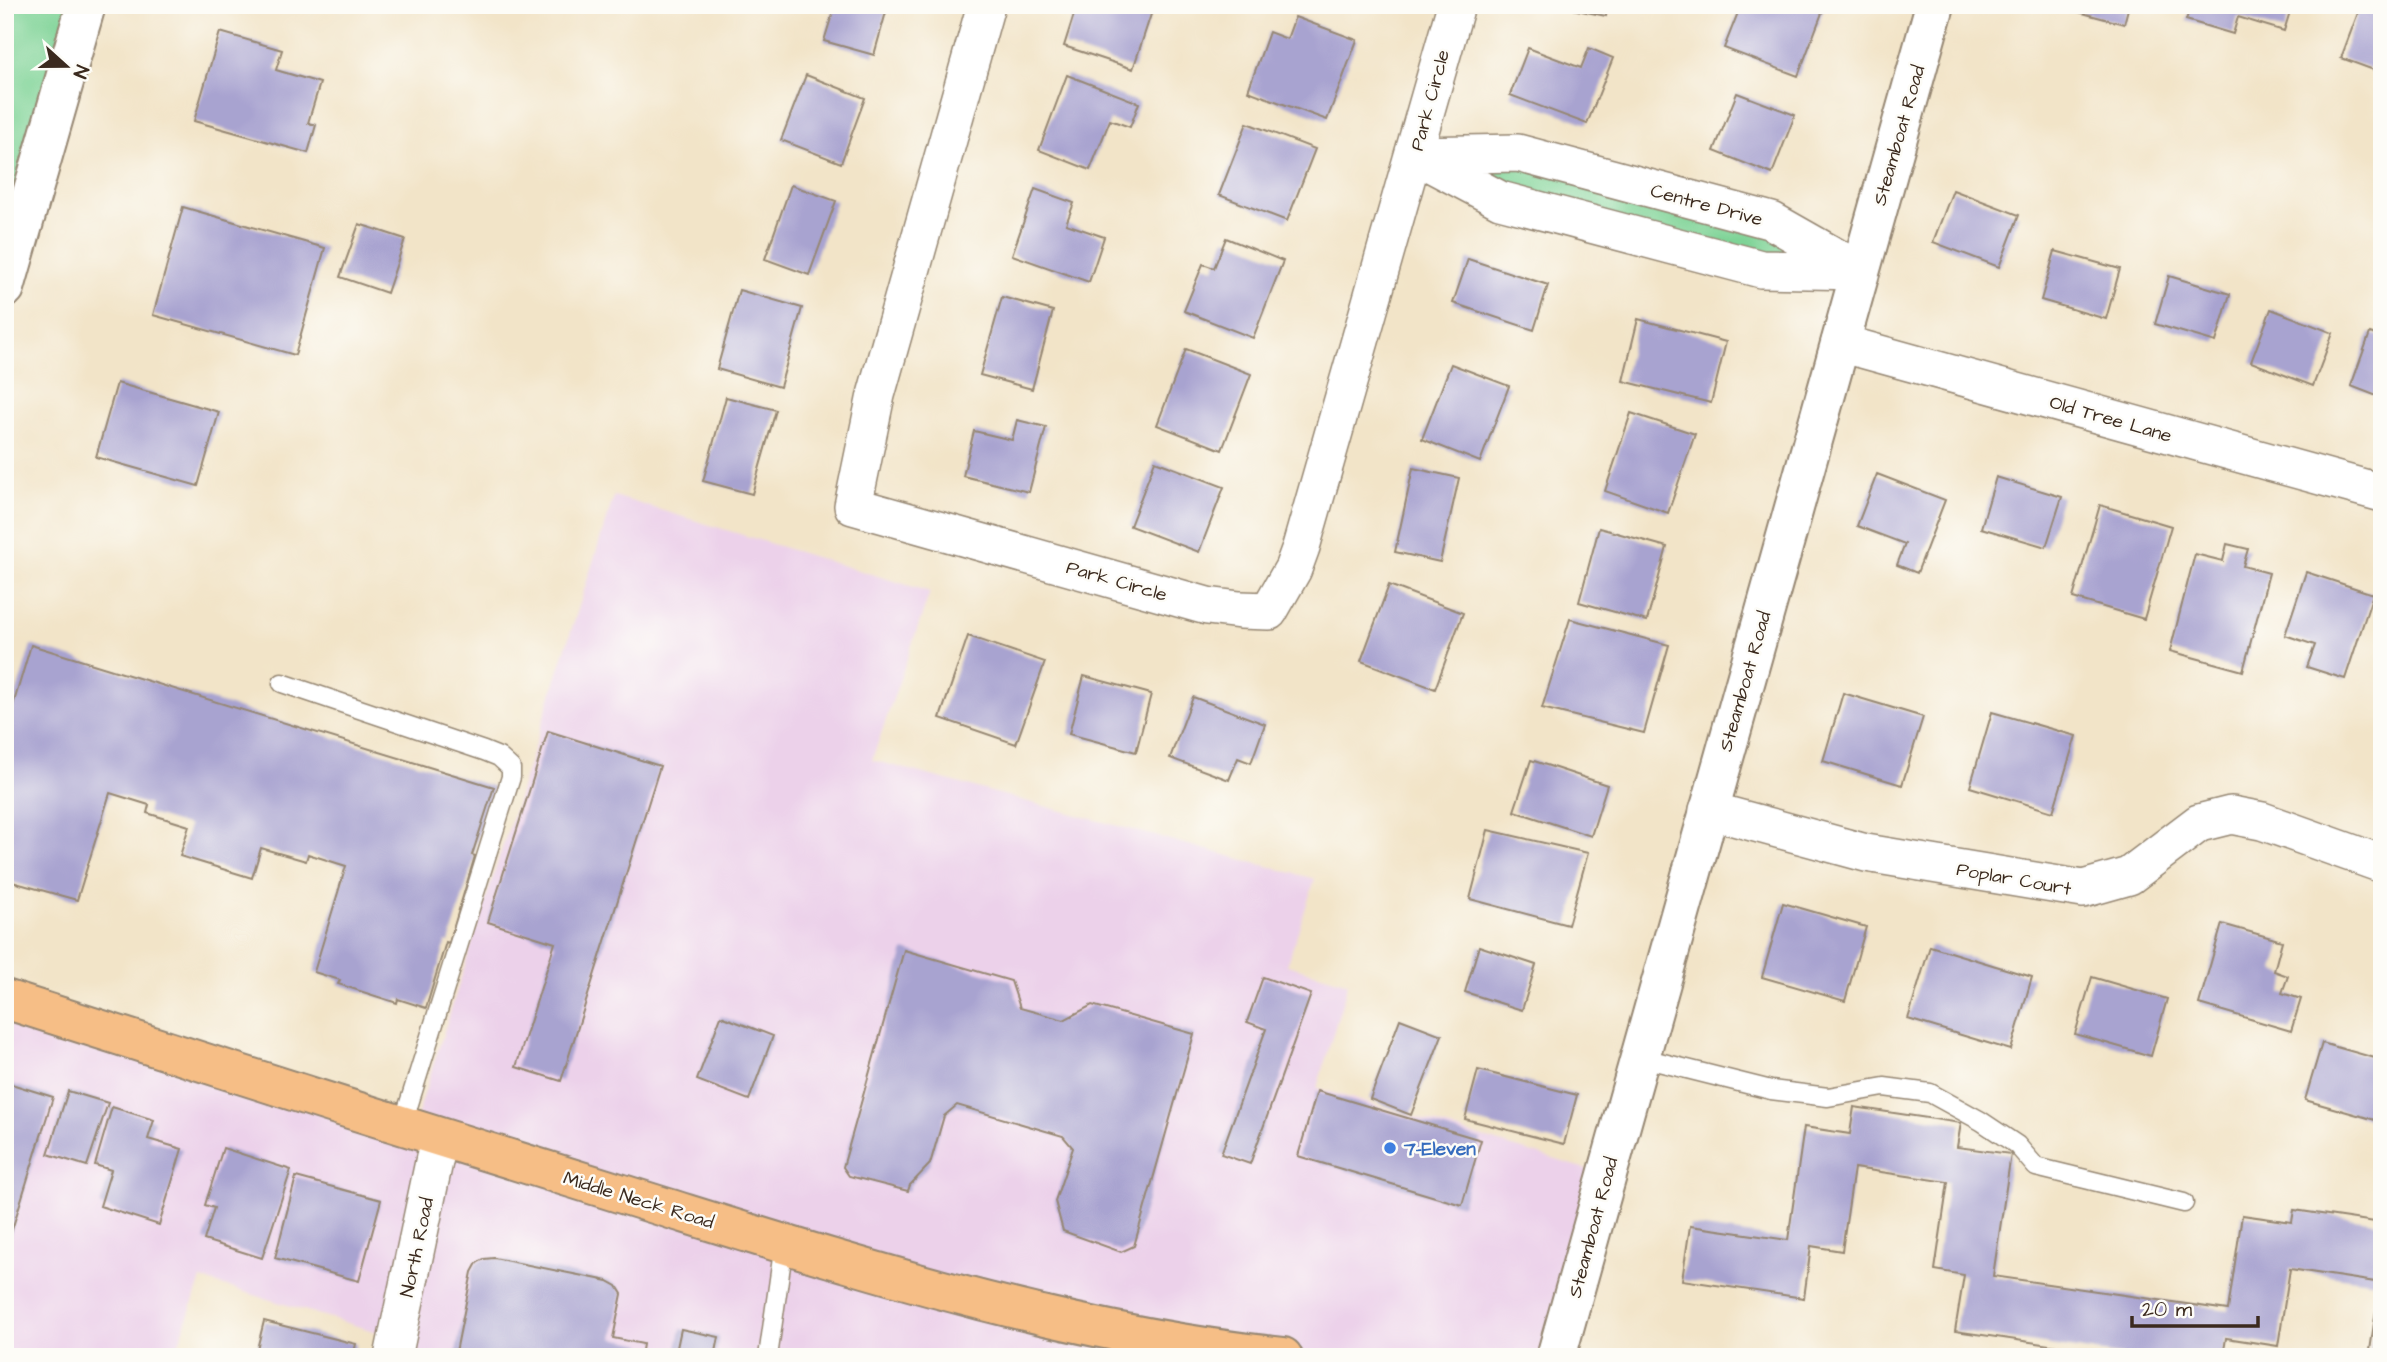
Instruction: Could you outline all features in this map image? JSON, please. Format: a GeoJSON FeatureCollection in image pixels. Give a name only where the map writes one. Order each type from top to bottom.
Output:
{"type":"FeatureCollection","features":[{"type":"Feature","properties":{"kind":"main road","name":"Middle Neck Road"},"geometry":{"type":"LineString","coordinates":[[5,999],[439,1138],[880,1274],[1051,1318],[1175,1341],[1283,1357]]}},
{"type":"Feature","properties":{"kind":"street"},"geometry":{"type":"LineString","coordinates":[[5,288],[86,5]]}},
{"type":"Feature","properties":{"kind":"street","name":"Park Circle"},"geometry":{"type":"LineString","coordinates":[[986,5],[876,395],[853,506],[1207,606],[1269,611],[1293,569],[1301,547],[1456,5]]}},
{"type":"Feature","properties":{"kind":"street","name":"Steamboat Road"},"geometry":{"type":"LineString","coordinates":[[1556,1357],[1935,5]]}},
{"type":"Feature","properties":{"kind":"street","name":"Centre Drive"},"geometry":{"type":"LineString","coordinates":[[1415,155],[1518,153],[1772,221],[1860,271]]}},
{"type":"Feature","properties":{"kind":"street"},"geometry":{"type":"LineString","coordinates":[[1415,155],[1500,200],[1761,270],[1860,271]]}},
{"type":"Feature","properties":{"kind":"street","name":"Old Tree Lane"},"geometry":{"type":"LineString","coordinates":[[1840,343],[2382,493]]}},
{"type":"Feature","properties":{"kind":"street","name":"Poplar Court"},"geometry":{"type":"LineString","coordinates":[[1708,810],[1867,853],[2083,889],[2129,876],[2199,823],[2231,815],[2262,821],[2382,864]]}},
{"type":"Feature","properties":{"kind":"street","name":"North Road"},"geometry":{"type":"LineString","coordinates":[[393,1357],[439,1138]]}},
{"type":"Feature","properties":{"kind":"lane"},"geometry":{"type":"LineString","coordinates":[[282,683],[484,751],[499,757],[511,768],[511,777],[489,851],[402,1126]]}},
{"type":"Feature","properties":{"kind":"lane"},"geometry":{"type":"LineString","coordinates":[[1639,1057],[1771,1090],[1828,1097],[1884,1087],[1930,1093],[1981,1121],[2017,1145],[2036,1167],[2184,1203]]}},
{"type":"Feature","properties":{"kind":"lane"},"geometry":{"type":"LineString","coordinates":[[768,1357],[783,1244]]}},
{"type":"Feature","properties":{"kind":"shaded area"},"geometry":{"type":"Polygon","coordinates":[[[614,496],[930,592],[872,760],[1315,879],[1287,965],[1348,983],[1317,1088],[1606,1175],[1556,1357],[393,1357],[397,1338],[201,1279],[174,1357],[5,1357],[5,999],[413,1129],[614,496]]]}},
{"type":"Feature","properties":{"kind":"green space"},"geometry":{"type":"Polygon","coordinates":[[[5,5],[86,5],[5,288],[5,5]]]}},
{"type":"Feature","properties":{"kind":"green space"},"geometry":{"type":"Polygon","coordinates":[[[1444,163],[1518,164],[1770,234],[1826,262],[1764,260],[1502,192],[1444,163]]]}},
{"type":"Feature","properties":{"kind":"building"},"geometry":{"type":"Polygon","coordinates":[[[835,5],[888,5],[874,55],[824,41],[835,5]]]}},
{"type":"Feature","properties":{"kind":"building"},"geometry":{"type":"Polygon","coordinates":[[[1077,5],[1154,5],[1133,69],[1064,46],[1077,5]]]}},
{"type":"Feature","properties":{"kind":"building"},"geometry":{"type":"Polygon","coordinates":[[[1553,5],[1608,5],[1606,16],[1553,5]]]}},
{"type":"Feature","properties":{"kind":"building"},"geometry":{"type":"Polygon","coordinates":[[[1741,5],[1825,5],[1798,76],[1724,48],[1741,5]]]}},
{"type":"Feature","properties":{"kind":"building"},"geometry":{"type":"Polygon","coordinates":[[[2052,5],[2129,5],[2124,24],[2052,5]]]}},
{"type":"Feature","properties":{"kind":"building"},"geometry":{"type":"Polygon","coordinates":[[[2191,5],[2292,5],[2284,31],[2238,17],[2233,34],[2186,20],[2191,5]]]}},
{"type":"Feature","properties":{"kind":"building"},"geometry":{"type":"Polygon","coordinates":[[[2361,5],[2382,5],[2382,73],[2341,58],[2361,5]]]}},
{"type":"Feature","properties":{"kind":"building"},"geometry":{"type":"Polygon","coordinates":[[[1295,17],[1357,40],[1327,120],[1248,91],[1269,32],[1287,39],[1295,17]]]}},
{"type":"Feature","properties":{"kind":"building"},"geometry":{"type":"Polygon","coordinates":[[[220,32],[282,50],[276,70],[320,83],[308,123],[316,125],[308,153],[194,121],[220,32]]]}},
{"type":"Feature","properties":{"kind":"building"},"geometry":{"type":"Polygon","coordinates":[[[1528,48],[1581,68],[1589,48],[1613,58],[1587,124],[1510,95],[1528,48]]]}},
{"type":"Feature","properties":{"kind":"building"},"geometry":{"type":"Polygon","coordinates":[[[806,75],[865,98],[841,163],[781,140],[806,75]]]}},
{"type":"Feature","properties":{"kind":"building"},"geometry":{"type":"Polygon","coordinates":[[[1067,75],[1139,103],[1130,127],[1110,120],[1090,170],[1039,150],[1067,75]]]}},
{"type":"Feature","properties":{"kind":"building"},"geometry":{"type":"Polygon","coordinates":[[[1737,93],[1795,115],[1772,174],[1714,151],[1737,93]]]}},
{"type":"Feature","properties":{"kind":"building"},"geometry":{"type":"Polygon","coordinates":[[[1247,123],[1315,149],[1287,221],[1219,195],[1247,123]]]}},
{"type":"Feature","properties":{"kind":"building"},"geometry":{"type":"Polygon","coordinates":[[[791,185],[836,201],[809,275],[765,259],[791,185]]]}},
{"type":"Feature","properties":{"kind":"building"},"geometry":{"type":"Polygon","coordinates":[[[1035,189],[1074,203],[1066,224],[1104,237],[1089,282],[1012,255],[1035,189]]]}},
{"type":"Feature","properties":{"kind":"building"},"geometry":{"type":"Polygon","coordinates":[[[1953,190],[2019,215],[1999,267],[1933,242],[1953,190]]]}},
{"type":"Feature","properties":{"kind":"building"},"geometry":{"type":"Polygon","coordinates":[[[183,207],[325,248],[295,355],[153,315],[183,207]]]}},
{"type":"Feature","properties":{"kind":"building"},"geometry":{"type":"Polygon","coordinates":[[[359,224],[405,239],[387,293],[340,277],[359,224]]]}},
{"type":"Feature","properties":{"kind":"building"},"geometry":{"type":"Polygon","coordinates":[[[1226,238],[1283,261],[1253,338],[1184,311],[1203,264],[1214,268],[1226,238]]]}},
{"type":"Feature","properties":{"kind":"building"},"geometry":{"type":"Polygon","coordinates":[[[2055,251],[2120,269],[2106,319],[2041,300],[2055,251]]]}},
{"type":"Feature","properties":{"kind":"building"},"geometry":{"type":"Polygon","coordinates":[[[1468,259],[1548,285],[1534,330],[1453,303],[1468,259]]]}},
{"type":"Feature","properties":{"kind":"building"},"geometry":{"type":"Polygon","coordinates":[[[2169,276],[2230,294],[2216,342],[2155,324],[2169,276]]]}},
{"type":"Feature","properties":{"kind":"building"},"geometry":{"type":"Polygon","coordinates":[[[739,290],[802,308],[780,387],[717,369],[739,290]]]}},
{"type":"Feature","properties":{"kind":"building"},"geometry":{"type":"Polygon","coordinates":[[[1002,297],[1053,311],[1032,389],[980,375],[1002,297]]]}},
{"type":"Feature","properties":{"kind":"building"},"geometry":{"type":"Polygon","coordinates":[[[2271,309],[2333,333],[2313,386],[2251,362],[2271,309]]]}},
{"type":"Feature","properties":{"kind":"building"},"geometry":{"type":"Polygon","coordinates":[[[1638,319],[1726,342],[1711,403],[1623,381],[1638,319]]]}},
{"type":"Feature","properties":{"kind":"building"},"geometry":{"type":"Polygon","coordinates":[[[2370,333],[2382,337],[2382,398],[2351,386],[2370,333]]]}},
{"type":"Feature","properties":{"kind":"building"},"geometry":{"type":"Polygon","coordinates":[[[1186,349],[1251,374],[1222,450],[1157,425],[1186,349]]]}},
{"type":"Feature","properties":{"kind":"building"},"geometry":{"type":"Polygon","coordinates":[[[1451,364],[1509,386],[1480,462],[1422,439],[1451,364]]]}},
{"type":"Feature","properties":{"kind":"building"},"geometry":{"type":"Polygon","coordinates":[[[117,383],[219,412],[198,486],[96,457],[117,383]]]}},
{"type":"Feature","properties":{"kind":"building"},"geometry":{"type":"Polygon","coordinates":[[[726,397],[776,410],[752,494],[703,481],[726,397]]]}},
{"type":"Feature","properties":{"kind":"building"},"geometry":{"type":"Polygon","coordinates":[[[1631,413],[1695,434],[1668,513],[1605,491],[1631,413]]]}},
{"type":"Feature","properties":{"kind":"building"},"geometry":{"type":"Polygon","coordinates":[[[1017,420],[1046,427],[1029,492],[963,476],[974,431],[1012,440],[1017,420]]]}},
{"type":"Feature","properties":{"kind":"building"},"geometry":{"type":"Polygon","coordinates":[[[1155,461],[1224,487],[1199,552],[1130,526],[1155,461]]]}},
{"type":"Feature","properties":{"kind":"building"},"geometry":{"type":"Polygon","coordinates":[[[1413,468],[1459,478],[1440,562],[1395,552],[1413,468]]]}},
{"type":"Feature","properties":{"kind":"building"},"geometry":{"type":"Polygon","coordinates":[[[1877,474],[1945,500],[1917,573],[1897,565],[1905,544],[1857,526],[1877,474]]]}},
{"type":"Feature","properties":{"kind":"building"},"geometry":{"type":"Polygon","coordinates":[[[1996,477],[2062,497],[2046,547],[1981,528],[1996,477]]]}},
{"type":"Feature","properties":{"kind":"building"},"geometry":{"type":"Polygon","coordinates":[[[2100,505],[2171,526],[2144,619],[2073,598],[2100,505]]]}},
{"type":"Feature","properties":{"kind":"building"},"geometry":{"type":"Polygon","coordinates":[[[1599,528],[1667,547],[1647,621],[1579,602],[1599,528]]]}},
{"type":"Feature","properties":{"kind":"building"},"geometry":{"type":"Polygon","coordinates":[[[2227,544],[2248,549],[2243,566],[2269,573],[2243,671],[2170,651],[2195,554],[2223,561],[2227,544]]]}},
{"type":"Feature","properties":{"kind":"building"},"geometry":{"type":"Polygon","coordinates":[[[2306,572],[2373,594],[2345,679],[2307,667],[2315,645],[2285,635],[2306,572]]]}},
{"type":"Feature","properties":{"kind":"building"},"geometry":{"type":"Polygon","coordinates":[[[1389,585],[1463,613],[1435,689],[1361,661],[1389,585]]]}},
{"type":"Feature","properties":{"kind":"building"},"geometry":{"type":"Polygon","coordinates":[[[1570,619],[1669,645],[1644,733],[1542,708],[1570,619]]]}},
{"type":"Feature","properties":{"kind":"building"},"geometry":{"type":"Polygon","coordinates":[[[968,636],[1045,662],[1016,744],[940,718],[968,636]]]}},
{"type":"Feature","properties":{"kind":"building"},"geometry":{"type":"Polygon","coordinates":[[[31,645],[494,787],[472,855],[475,856],[449,943],[446,942],[426,1008],[398,999],[397,1003],[338,984],[340,980],[314,972],[346,866],[308,854],[306,861],[261,848],[252,878],[180,856],[189,826],[147,813],[149,805],[110,793],[77,900],[5,880],[5,722],[8,712],[11,712],[31,645]]]}},
{"type":"Feature","properties":{"kind":"building"},"geometry":{"type":"Polygon","coordinates":[[[1084,676],[1151,694],[1136,752],[1069,734],[1084,676]]]}},
{"type":"Feature","properties":{"kind":"building"},"geometry":{"type":"Polygon","coordinates":[[[1843,693],[1923,717],[1902,785],[1823,761],[1843,693]]]}},
{"type":"Feature","properties":{"kind":"building"},"geometry":{"type":"Polygon","coordinates":[[[1193,697],[1265,724],[1251,763],[1238,758],[1229,780],[1170,758],[1193,697]]]}},
{"type":"Feature","properties":{"kind":"building"},"geometry":{"type":"Polygon","coordinates":[[[1992,712],[2076,736],[2053,812],[1970,787],[1992,712]]]}},
{"type":"Feature","properties":{"kind":"building"},"geometry":{"type":"Polygon","coordinates":[[[548,731],[660,766],[561,1081],[516,1067],[555,943],[488,922],[548,731]]]}},
{"type":"Feature","properties":{"kind":"building"},"geometry":{"type":"Polygon","coordinates":[[[1531,760],[1607,785],[1591,836],[1514,811],[1531,760]]]}},
{"type":"Feature","properties":{"kind":"building"},"geometry":{"type":"Polygon","coordinates":[[[1488,830],[1588,853],[1568,925],[1470,899],[1488,830]]]}},
{"type":"Feature","properties":{"kind":"building"},"geometry":{"type":"Polygon","coordinates":[[[1783,903],[1866,927],[1845,1001],[1762,977],[1783,903]]]}},
{"type":"Feature","properties":{"kind":"building"},"geometry":{"type":"Polygon","coordinates":[[[2222,924],[2282,941],[2274,971],[2288,976],[2282,993],[2301,999],[2291,1031],[2199,1004],[2222,924]]]}},
{"type":"Feature","properties":{"kind":"building"},"geometry":{"type":"Polygon","coordinates":[[[1479,946],[1536,965],[1522,1010],[1465,992],[1479,946]]]}},
{"type":"Feature","properties":{"kind":"building"},"geometry":{"type":"Polygon","coordinates":[[[1930,946],[2032,977],[2011,1050],[1908,1019],[1930,946]]]}},
{"type":"Feature","properties":{"kind":"building"},"geometry":{"type":"Polygon","coordinates":[[[904,950],[1011,981],[1020,1008],[1064,1020],[1092,1005],[1194,1034],[1134,1246],[1121,1252],[1063,1231],[1055,1201],[1073,1148],[1063,1136],[957,1105],[944,1116],[930,1164],[910,1185],[908,1191],[849,1176],[843,1167],[904,950]]]}},
{"type":"Feature","properties":{"kind":"building"},"geometry":{"type":"Polygon","coordinates":[[[1263,977],[1311,994],[1250,1164],[1221,1154],[1266,1029],[1247,1022],[1263,977]]]}},
{"type":"Feature","properties":{"kind":"building"},"geometry":{"type":"Polygon","coordinates":[[[2092,977],[2167,999],[2151,1056],[2075,1034],[2092,977]]]}},
{"type":"Feature","properties":{"kind":"building"},"geometry":{"type":"Polygon","coordinates":[[[721,1016],[773,1036],[749,1100],[697,1080],[721,1016]]]}},
{"type":"Feature","properties":{"kind":"building"},"geometry":{"type":"Polygon","coordinates":[[[1400,1019],[1442,1035],[1411,1115],[1370,1099],[1400,1019]]]}},
{"type":"Feature","properties":{"kind":"building"},"geometry":{"type":"Polygon","coordinates":[[[2322,1043],[2382,1060],[2382,1096],[2375,1120],[2305,1100],[2322,1043]]]}},
{"type":"Feature","properties":{"kind":"building"},"geometry":{"type":"Polygon","coordinates":[[[1478,1070],[1577,1095],[1564,1144],[1465,1119],[1478,1070]]]}},
{"type":"Feature","properties":{"kind":"building"},"geometry":{"type":"Polygon","coordinates":[[[5,1082],[53,1097],[6,1249],[5,1249],[5,1082]]]}},
{"type":"Feature","properties":{"kind":"building"},"geometry":{"type":"Polygon","coordinates":[[[68,1091],[108,1103],[87,1166],[48,1154],[68,1091]]]}},
{"type":"Feature","properties":{"kind":"building","name":"7-Eleven"},"geometry":{"type":"Polygon","coordinates":[[[1317,1091],[1481,1140],[1462,1205],[1298,1156],[1317,1091]]]}},
{"type":"Feature","properties":{"kind":"building"},"geometry":{"type":"Polygon","coordinates":[[[112,1107],[154,1120],[148,1139],[182,1149],[159,1225],[100,1206],[111,1170],[95,1165],[112,1107]]]}},
{"type":"Feature","properties":{"kind":"building"},"geometry":{"type":"Polygon","coordinates":[[[1854,1107],[1961,1123],[1957,1147],[2011,1154],[1993,1276],[2228,1310],[2242,1215],[2292,1222],[2294,1210],[2382,1223],[2382,1283],[2290,1269],[2278,1346],[2226,1338],[2223,1357],[2131,1357],[1955,1331],[1964,1275],[1935,1270],[1948,1182],[1854,1168],[1842,1251],[1811,1246],[1804,1298],[1682,1280],[1690,1226],[1788,1240],[1804,1127],[1850,1134],[1854,1107]]]}},
{"type":"Feature","properties":{"kind":"building"},"geometry":{"type":"Polygon","coordinates":[[[223,1148],[291,1170],[262,1258],[204,1240],[214,1208],[205,1205],[223,1148]]]}},
{"type":"Feature","properties":{"kind":"building"},"geometry":{"type":"Polygon","coordinates":[[[296,1177],[381,1200],[359,1281],[275,1258],[296,1177]]]}},
{"type":"Feature","properties":{"kind":"building"},"geometry":{"type":"Polygon","coordinates":[[[494,1258],[608,1281],[617,1286],[622,1294],[613,1338],[643,1344],[641,1357],[455,1357],[472,1272],[477,1263],[494,1258]]]}},
{"type":"Feature","properties":{"kind":"building"},"geometry":{"type":"Polygon","coordinates":[[[2380,1284],[2382,1357],[2369,1357],[2380,1284]]]}},
{"type":"Feature","properties":{"kind":"building"},"geometry":{"type":"Polygon","coordinates":[[[264,1321],[356,1344],[353,1357],[255,1357],[264,1321]]]}},
{"type":"Feature","properties":{"kind":"building"},"geometry":{"type":"Polygon","coordinates":[[[681,1329],[719,1337],[715,1357],[675,1357],[681,1329]]]}},
{"type":"Feature","properties":{"kind":"place","name":"7-Eleven"},"geometry":{"type":"Point","coordinates":[1390,1148]}}]}
